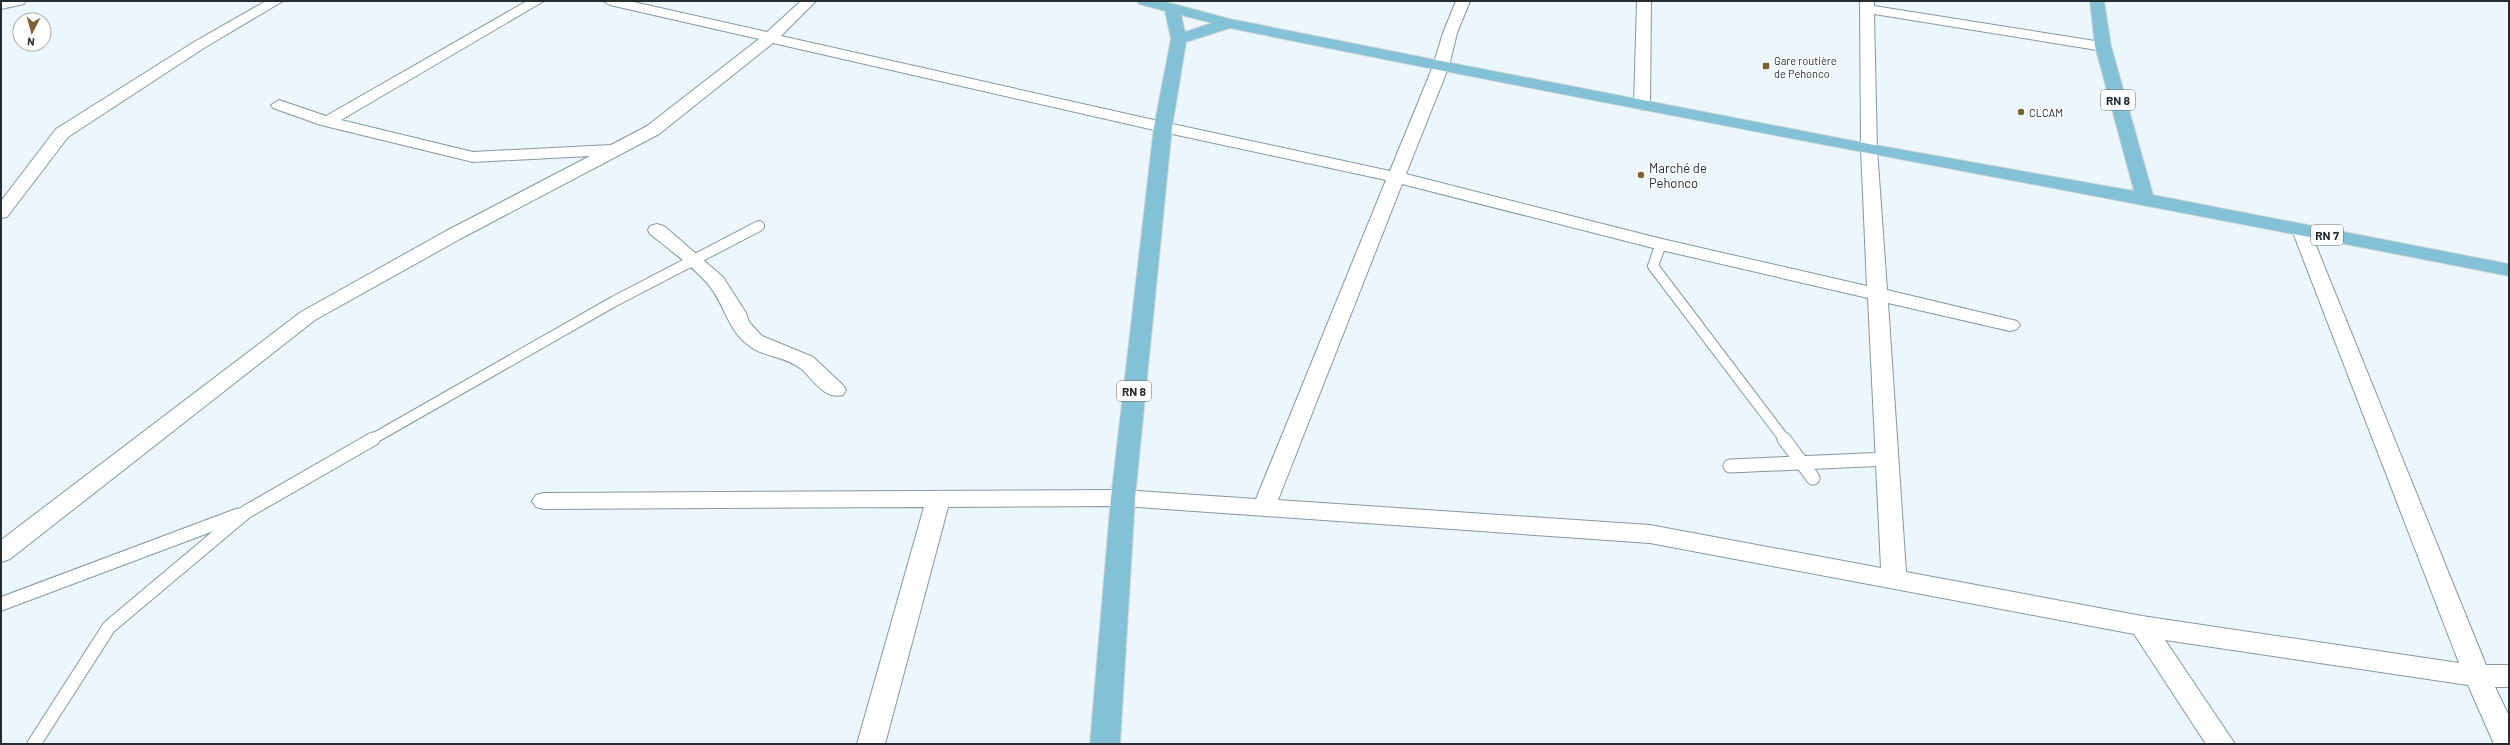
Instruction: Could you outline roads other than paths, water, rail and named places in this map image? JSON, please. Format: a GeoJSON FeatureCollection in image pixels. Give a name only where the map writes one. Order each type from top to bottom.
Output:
{"type":"FeatureCollection","features":[{"type":"Feature","properties":{"kind":"main road"},"geometry":{"type":"LineString","coordinates":[[1144,1],[1229,23],[1441,66],[1869,149],[2145,199]]}},
{"type":"Feature","properties":{"kind":"main road","name":"RN 8"},"geometry":{"type":"LineString","coordinates":[[2097,1],[2104,46],[2145,199]]}},
{"type":"Feature","properties":{"kind":"main road","name":"RN 8"},"geometry":{"type":"LineString","coordinates":[[1105,744],[1123,498],[1163,127],[1179,39],[1172,9]]}},
{"type":"Feature","properties":{"kind":"main road"},"geometry":{"type":"LineString","coordinates":[[1179,39],[1229,23]]}},
{"type":"Feature","properties":{"kind":"main road","name":"RN 7"},"geometry":{"type":"LineString","coordinates":[[2145,199],[2509,270]]}},
{"type":"Feature","properties":{"kind":"street"},"geometry":{"type":"LineString","coordinates":[[1,5],[19,1]]}},
{"type":"Feature","properties":{"kind":"street"},"geometry":{"type":"LineString","coordinates":[[1,214],[62,133],[199,45],[276,1]]}},
{"type":"Feature","properties":{"kind":"street"},"geometry":{"type":"LineString","coordinates":[[327,122],[538,1]]}},
{"type":"Feature","properties":{"kind":"street"},"geometry":{"type":"LineString","coordinates":[[610,1],[771,36],[1163,127],[1396,177],[1660,244],[2010,325]]}},
{"type":"Feature","properties":{"kind":"street"},"geometry":{"type":"LineString","coordinates":[[1,553],[308,316],[453,235],[653,130],[771,36],[809,1]]}},
{"type":"Feature","properties":{"kind":"street"},"geometry":{"type":"LineString","coordinates":[[1264,507],[1441,66],[1450,33],[1463,1]]}},
{"type":"Feature","properties":{"kind":"street"},"geometry":{"type":"LineString","coordinates":[[1642,105],[1644,1]]}},
{"type":"Feature","properties":{"kind":"street"},"geometry":{"type":"LineString","coordinates":[[1894,579],[1869,149],[1867,5],[2104,46]]}},
{"type":"Feature","properties":{"kind":"street"},"geometry":{"type":"LineString","coordinates":[[280,105],[327,122],[473,157],[616,150]]}},
{"type":"Feature","properties":{"kind":"street"},"geometry":{"type":"LineString","coordinates":[[657,230],[694,260],[716,281],[736,313],[739,324],[756,341],[806,362],[835,390]]}},
{"type":"Feature","properties":{"kind":"street"},"geometry":{"type":"LineString","coordinates":[[2301,230],[2477,676],[2508,744]]}},
{"type":"Feature","properties":{"kind":"street"},"geometry":{"type":"LineString","coordinates":[[544,501],[1123,498],[1650,534],[2142,626],[2477,676],[2509,676]]}},
{"type":"Feature","properties":{"kind":"street"},"geometry":{"type":"LineString","coordinates":[[871,744],[938,500]]}},
{"type":"Feature","properties":{"kind":"street"},"geometry":{"type":"LineString","coordinates":[[2142,626],[2221,744]]}},
{"type":"Feature","properties":{"kind":"lane"},"geometry":{"type":"LineString","coordinates":[[1,604],[246,512],[613,302],[759,226]]}},
{"type":"Feature","properties":{"kind":"lane"},"geometry":{"type":"LineString","coordinates":[[1660,244],[1653,266],[1813,478]]}},
{"type":"Feature","properties":{"kind":"lane"},"geometry":{"type":"LineString","coordinates":[[1730,466],[1888,459]]}},
{"type":"Feature","properties":{"kind":"lane"},"geometry":{"type":"LineString","coordinates":[[34,744],[109,627],[246,512]]}},
{"type":"Feature","properties":{"kind":"place","name":"Gare routière de Pehonco"},"geometry":{"type":"Point","coordinates":[1766,66]}},
{"type":"Feature","properties":{"kind":"place","name":"CLCAM"},"geometry":{"type":"Point","coordinates":[2021,112]}},
{"type":"Feature","properties":{"kind":"place","name":"Marché de Pehonco"},"geometry":{"type":"Point","coordinates":[1641,175]}}]}
